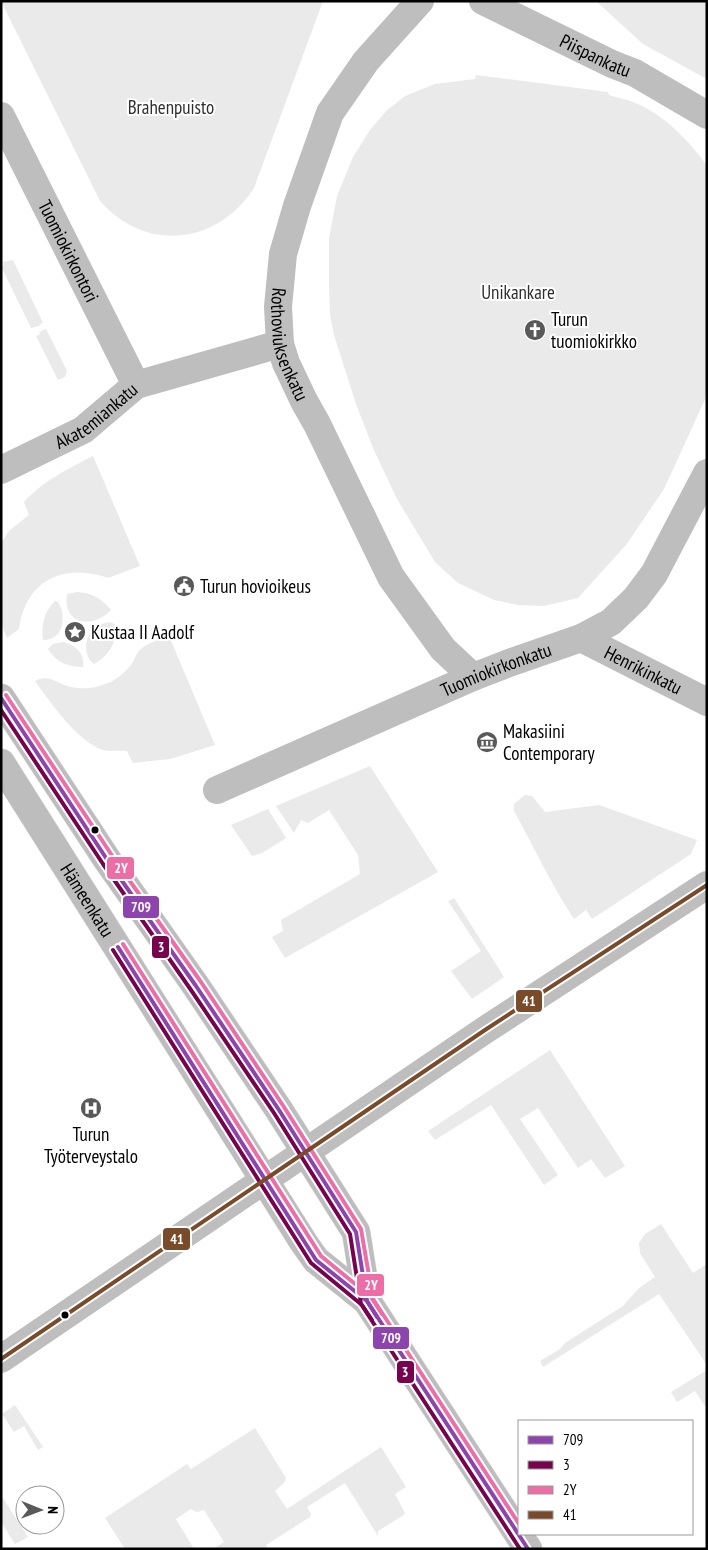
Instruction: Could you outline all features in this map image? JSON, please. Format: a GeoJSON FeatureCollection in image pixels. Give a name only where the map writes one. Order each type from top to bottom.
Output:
{"type":"FeatureCollection","features":[{"type":"Feature","properties":{"kind":"highway","name":"Hämeenkatu"},"geometry":{"type":"LineString","coordinates":[[1,698],[108,861],[196,986],[356,1232],[367,1302]]}},
{"type":"Feature","properties":{"kind":"highway","name":"Hämeenkatu"},"geometry":{"type":"LineString","coordinates":[[1,763],[316,1260],[367,1302],[518,1534]]}},
{"type":"Feature","properties":{"kind":"highway","name":"Hämeenkatu"},"geometry":{"type":"LineString","coordinates":[[519,1535],[528,1549]]}},
{"type":"Feature","properties":{"kind":"street","name":"Rothoviuksenkatu"},"geometry":{"type":"LineString","coordinates":[[420,1],[366,61],[330,112],[296,206],[283,254],[278,307],[280,344],[286,363],[304,401],[391,577],[443,649],[473,677]]}},
{"type":"Feature","properties":{"kind":"street","name":"Piispankatu"},"geometry":{"type":"LineString","coordinates":[[483,1],[612,64],[635,73],[707,115]]}},
{"type":"Feature","properties":{"kind":"street","name":"Tuomiokirkontori"},"geometry":{"type":"LineString","coordinates":[[1,116],[9,150],[136,386]]}},
{"type":"Feature","properties":{"kind":"street","name":"Akatemiankatu"},"geometry":{"type":"LineString","coordinates":[[1,470],[83,430],[136,386],[280,344]]}},
{"type":"Feature","properties":{"kind":"street","name":"Tuomiokirkonkatu"},"geometry":{"type":"LineString","coordinates":[[216,790],[473,677],[581,638],[611,622],[642,590],[654,574],[707,473]]}},
{"type":"Feature","properties":{"kind":"street","name":"Henrikinkatu"},"geometry":{"type":"LineString","coordinates":[[581,638],[707,702]]}},
{"type":"Feature","properties":{"kind":"street"},"geometry":{"type":"LineString","coordinates":[[1,1359],[485,1030],[707,885]]}},
{"type":"Feature","properties":{"kind":"green space","name":"Brahenpuisto"},"geometry":{"type":"Polygon","coordinates":[[[1,1],[323,1],[254,188],[239,207],[221,221],[201,231],[180,235],[159,235],[138,229],[118,218],[100,201],[1,1]]]}},
{"type":"Feature","properties":{"kind":"green space"},"geometry":{"type":"Polygon","coordinates":[[[596,1],[707,1],[707,79],[643,44],[596,1]]]}},
{"type":"Feature","properties":{"kind":"green space","name":"Unikankare"},"geometry":{"type":"Polygon","coordinates":[[[476,75],[608,92],[609,95],[629,100],[655,114],[675,129],[693,147],[707,166],[707,395],[664,489],[626,545],[578,598],[544,606],[518,605],[494,600],[458,583],[435,562],[397,499],[373,448],[356,404],[334,335],[330,315],[329,238],[337,196],[353,157],[370,130],[386,111],[405,96],[435,84],[475,79],[476,75]]]}},
{"type":"Feature","properties":{"kind":"green space"},"geometry":{"type":"Polygon","coordinates":[[[13,260],[43,323],[39,326],[31,328],[1,266],[4,265],[3,262],[13,260]]]}},
{"type":"Feature","properties":{"kind":"green space"},"geometry":{"type":"Polygon","coordinates":[[[46,329],[67,371],[65,377],[58,380],[36,336],[40,334],[39,332],[46,329]]]}},
{"type":"Feature","properties":{"kind":"green space"},"geometry":{"type":"Polygon","coordinates":[[[93,456],[140,566],[108,578],[76,572],[62,574],[49,580],[38,588],[29,599],[23,612],[19,629],[7,638],[1,623],[1,543],[9,531],[29,515],[24,502],[32,494],[57,476],[93,456]]]}},
{"type":"Feature","properties":{"kind":"green space"},"geometry":{"type":"Polygon","coordinates":[[[77,592],[96,597],[111,610],[95,620],[87,622],[74,618],[69,612],[67,594],[77,592]]]}},
{"type":"Feature","properties":{"kind":"green space"},"geometry":{"type":"Polygon","coordinates":[[[55,601],[58,602],[61,608],[62,626],[55,636],[43,640],[42,629],[44,619],[55,601]]]}},
{"type":"Feature","properties":{"kind":"green space"},"geometry":{"type":"Polygon","coordinates":[[[110,622],[116,625],[113,643],[104,657],[94,664],[88,656],[87,641],[91,632],[97,627],[110,622]]]}},
{"type":"Feature","properties":{"kind":"green space"},"geometry":{"type":"Polygon","coordinates":[[[169,636],[215,745],[170,759],[133,763],[127,751],[103,750],[84,739],[48,700],[35,681],[45,678],[75,688],[87,688],[111,682],[130,666],[138,652],[144,647],[169,636]]]}},
{"type":"Feature","properties":{"kind":"green space"},"geometry":{"type":"Polygon","coordinates":[[[63,642],[78,650],[81,654],[83,667],[63,663],[48,649],[53,644],[63,642]]]}},
{"type":"Feature","properties":{"kind":"green space"},"geometry":{"type":"Polygon","coordinates":[[[370,766],[438,872],[285,958],[272,937],[283,931],[281,920],[360,874],[358,855],[329,810],[308,823],[301,820],[294,833],[276,806],[370,766]]]}},
{"type":"Feature","properties":{"kind":"green space"},"geometry":{"type":"Polygon","coordinates":[[[525,795],[532,796],[545,812],[599,805],[697,840],[691,854],[592,919],[586,910],[574,919],[550,879],[514,811],[514,804],[525,795]]]}},
{"type":"Feature","properties":{"kind":"green space"},"geometry":{"type":"Polygon","coordinates":[[[268,809],[286,838],[262,853],[252,856],[231,825],[268,809]]]}},
{"type":"Feature","properties":{"kind":"green space"},"geometry":{"type":"Polygon","coordinates":[[[454,898],[504,977],[472,999],[451,971],[481,951],[448,901],[454,898]]]}},
{"type":"Feature","properties":{"kind":"green space"},"geometry":{"type":"Polygon","coordinates":[[[550,1050],[625,1166],[605,1178],[591,1159],[578,1168],[538,1108],[520,1119],[558,1175],[544,1185],[491,1105],[435,1140],[428,1131],[550,1050]]]}},
{"type":"Feature","properties":{"kind":"green space"},"geometry":{"type":"Polygon","coordinates":[[[661,1224],[693,1273],[707,1264],[707,1365],[659,1294],[543,1367],[540,1361],[623,1306],[639,1288],[655,1277],[640,1253],[639,1243],[645,1234],[661,1224]]]}},
{"type":"Feature","properties":{"kind":"green space"},"geometry":{"type":"Polygon","coordinates":[[[707,1370],[707,1409],[695,1391],[677,1402],[671,1392],[707,1370]]]}},
{"type":"Feature","properties":{"kind":"green space"},"geometry":{"type":"Polygon","coordinates":[[[15,1405],[43,1447],[38,1450],[24,1426],[14,1432],[2,1414],[15,1405]]]}},
{"type":"Feature","properties":{"kind":"green space"},"geometry":{"type":"Polygon","coordinates":[[[255,1428],[286,1478],[284,1483],[275,1491],[287,1509],[381,1447],[406,1487],[395,1494],[405,1513],[404,1515],[378,1531],[378,1536],[345,1483],[307,1507],[311,1514],[310,1517],[266,1545],[268,1549],[213,1549],[224,1542],[204,1510],[197,1512],[191,1509],[176,1519],[194,1549],[125,1549],[105,1518],[187,1464],[191,1469],[255,1428]]]}},
{"type":"Feature","properties":{"kind":"green space"},"geometry":{"type":"Polygon","coordinates":[[[1,1495],[15,1517],[15,1535],[27,1535],[28,1537],[15,1544],[1,1522],[1,1495]]]}},
{"type":"Feature","properties":{"kind":"transit line","name":"2Y"},"geometry":{"type":"LineString","coordinates":[[6,695],[113,857],[201,982],[284,1107],[361,1229],[373,1299],[518,1522]]}},
{"type":"Feature","properties":{"kind":"transit line","name":"709"},"geometry":{"type":"LineString","coordinates":[[1,698],[108,861],[196,986],[279,1110],[356,1232],[367,1301],[518,1534]]}},
{"type":"Feature","properties":{"kind":"transit line","name":"3"},"geometry":{"type":"LineString","coordinates":[[1,710],[103,864],[274,1113],[350,1234],[361,1304],[520,1549]]}},
{"type":"Feature","properties":{"kind":"transit line","name":"41"},"geometry":{"type":"LineString","coordinates":[[1,1359],[485,1030],[707,885]]}},
{"type":"Feature","properties":{"kind":"transit line","name":"2Y"},"geometry":{"type":"LineString","coordinates":[[123,944],[321,1256],[371,1297],[382,1314]]}},
{"type":"Feature","properties":{"kind":"transit line","name":"709"},"geometry":{"type":"LineString","coordinates":[[118,947],[316,1260],[367,1301],[377,1317]]}},
{"type":"Feature","properties":{"kind":"transit line","name":"3"},"geometry":{"type":"LineString","coordinates":[[113,950],[311,1263],[362,1305],[372,1320]]}},
{"type":"Feature","properties":{"kind":"transit line","name":"709"},"geometry":{"type":"LineString","coordinates":[[519,1535],[528,1549]]}},
{"type":"Feature","properties":{"kind":"place","name":"Turun tuomiokirkko"},"geometry":{"type":"Point","coordinates":[535,330]}},
{"type":"Feature","properties":{"kind":"place","name":"Turun hovioikeus"},"geometry":{"type":"Point","coordinates":[184,586]}},
{"type":"Feature","properties":{"kind":"place","name":"Kustaa II Aadolf"},"geometry":{"type":"Point","coordinates":[75,632]}},
{"type":"Feature","properties":{"kind":"place","name":"Makasiini Contemporary"},"geometry":{"type":"Point","coordinates":[487,742]}},
{"type":"Feature","properties":{"kind":"place","name":"Turun Työterveystalo"},"geometry":{"type":"Point","coordinates":[91,1108]}}]}
